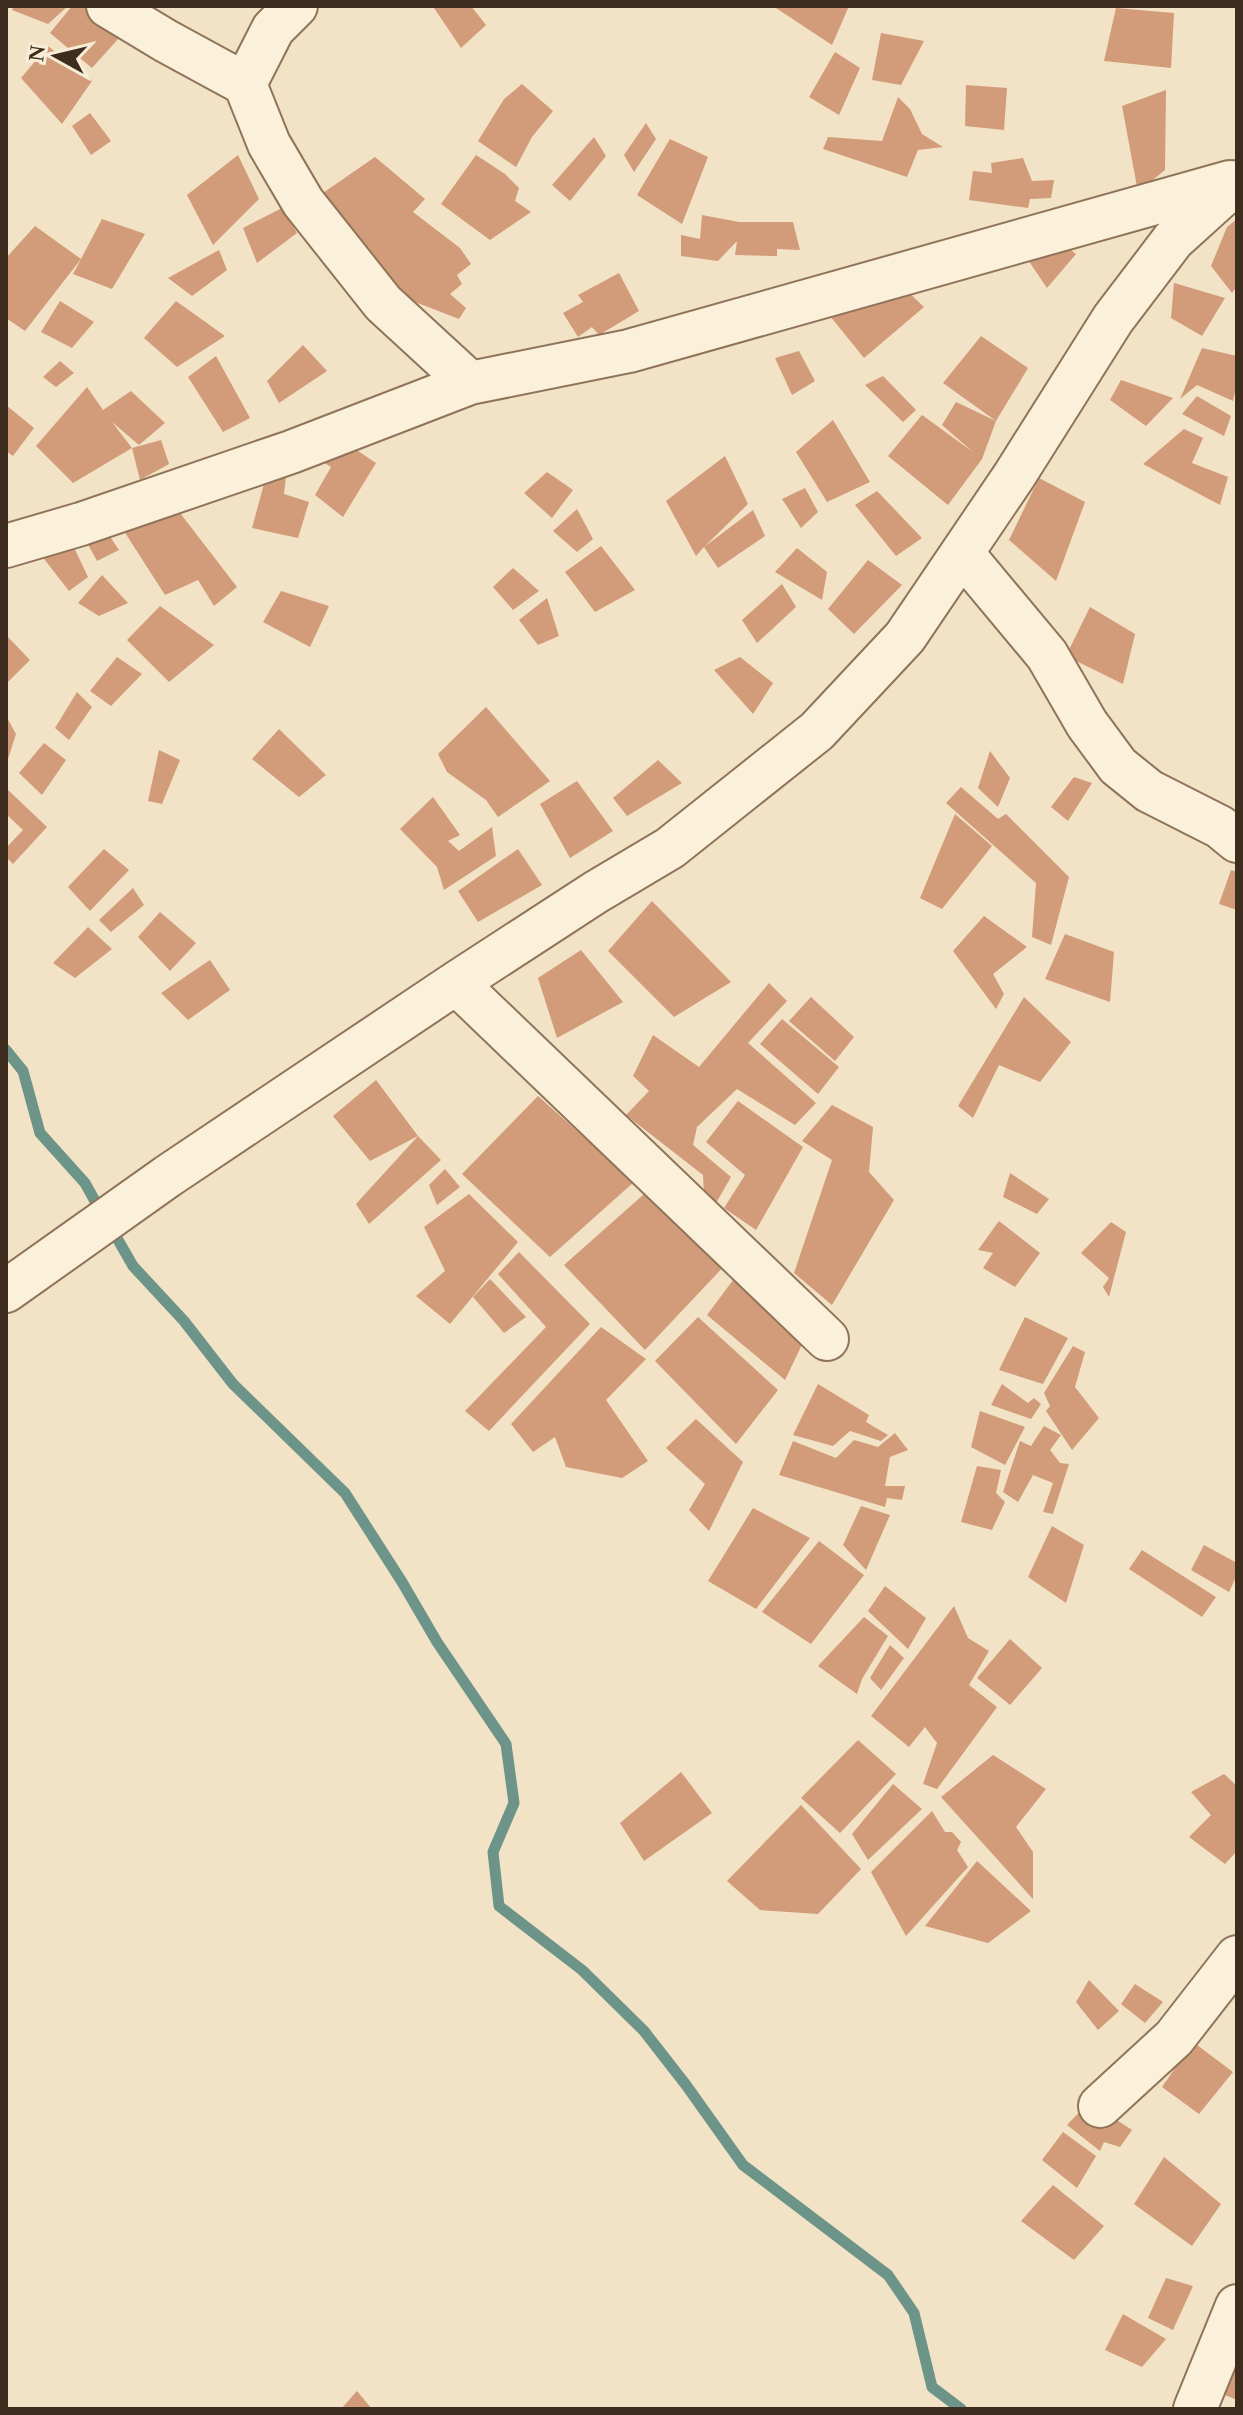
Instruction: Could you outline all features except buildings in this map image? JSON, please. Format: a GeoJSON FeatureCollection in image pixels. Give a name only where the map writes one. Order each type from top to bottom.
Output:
{"type":"FeatureCollection","features":[{"type":"Feature","properties":{"kind":"street"},"geometry":{"type":"LineString","coordinates":[[108,6],[245,84],[269,144],[303,202],[383,303],[470,383]]}},
{"type":"Feature","properties":{"kind":"street"},"geometry":{"type":"LineString","coordinates":[[245,84],[273,29],[296,6]]}},
{"type":"Feature","properties":{"kind":"street"},"geometry":{"type":"LineString","coordinates":[[6,546],[81,524],[291,452],[470,383],[629,351],[1237,181]]}},
{"type":"Feature","properties":{"kind":"street"},"geometry":{"type":"LineString","coordinates":[[6,1291],[168,1176],[456,983],[670,848],[817,731],[905,637],[1014,476],[1113,319],[1173,240],[1237,181]]}},
{"type":"Feature","properties":{"kind":"street"},"geometry":{"type":"LineString","coordinates":[[962,553],[1047,655],[1087,724],[1118,766],[1149,791],[1220,827],[1237,841]]}},
{"type":"Feature","properties":{"kind":"street"},"geometry":{"type":"LineString","coordinates":[[456,983],[827,1339]]}},
{"type":"Feature","properties":{"kind":"street"},"geometry":{"type":"LineString","coordinates":[[1100,2106],[1174,2038],[1237,1957]]}},
{"type":"Feature","properties":{"kind":"street"},"geometry":{"type":"LineString","coordinates":[[1195,2409],[1237,2306]]}},
{"type":"Feature","properties":{"kind":"waterway"},"geometry":{"type":"LineString","coordinates":[[6,1050],[23,1071],[40,1133],[85,1183],[101,1212]]}},
{"type":"Feature","properties":{"kind":"waterway"},"geometry":{"type":"LineString","coordinates":[[110,1226],[133,1266],[184,1321],[233,1384],[345,1493],[437,1642],[506,1744],[514,1803],[493,1852],[499,1906],[582,1970],[644,2031],[743,2165],[888,2275],[914,2313],[932,2387],[961,2409]]}}]}
